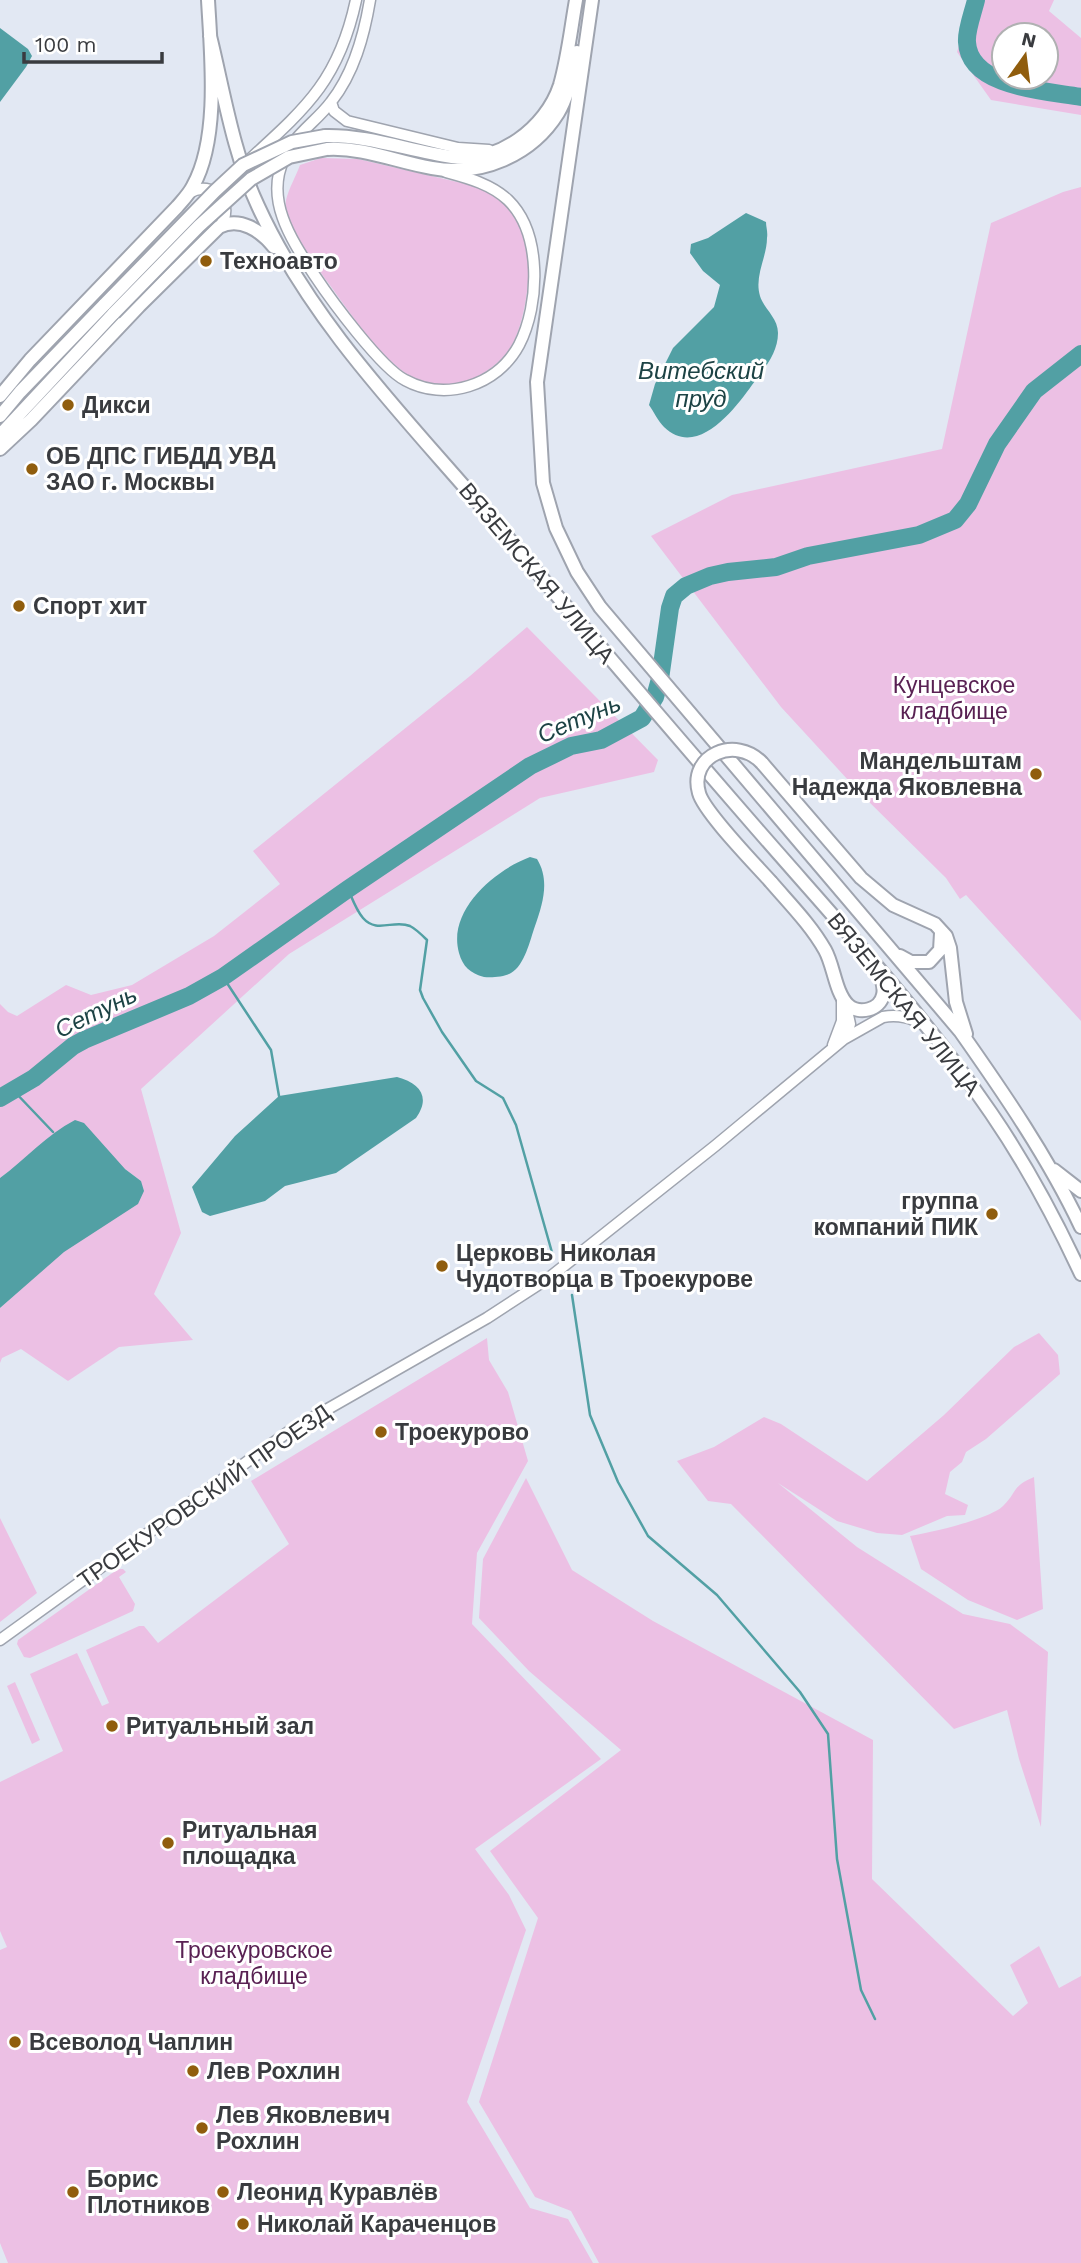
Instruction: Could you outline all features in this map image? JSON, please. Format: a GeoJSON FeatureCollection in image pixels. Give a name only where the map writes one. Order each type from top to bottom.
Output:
{"type":"FeatureCollection","features":[{"type":"Feature","properties":{"kind":"main road","name":"ВЯЗЕМСКАЯ УЛИЦА"},"geometry":{"type":"LineString","coordinates":[[191,190],[209,138],[208,0]]}},
{"type":"Feature","properties":{"kind":"main road"},"geometry":{"type":"LineString","coordinates":[[0,416],[20,392],[110,308],[251,179],[266,169],[326,143],[360,138],[454,158],[470,158],[500,150],[526,134],[548,108],[559,88],[576,0]]}},
{"type":"Feature","properties":{"kind":"main road","name":"ВЯЗЕМСКАЯ УЛИЦА"},"geometry":{"type":"LineString","coordinates":[[590,0],[537,382],[543,483],[556,528],[576,572],[600,607],[971,1046],[1009,1101],[1069,1201],[1081,1227]]}},
{"type":"Feature","properties":{"kind":"main road"},"geometry":{"type":"LineString","coordinates":[[0,435],[215,191],[243,165],[292,142],[326,143],[435,169],[466,169],[510,159],[532,144],[558,113],[567,94],[590,0]]}},
{"type":"Feature","properties":{"kind":"main road","name":"ВЯЗЕМСКАЯ УЛИЦА"},"geometry":{"type":"LineString","coordinates":[[210,36],[240,161],[257,205],[284,258],[314,302],[390,400],[667,727],[928,1027],[992,1114],[1029,1173],[1081,1274]]}},
{"type":"Feature","properties":{"kind":"main road"},"geometry":{"type":"LineString","coordinates":[[0,396],[30,360],[191,190]]}},
{"type":"Feature","properties":{"kind":"main road"},"geometry":{"type":"LineString","coordinates":[[0,449],[219,227],[230,223],[253,228],[266,237],[284,258]]}},
{"type":"Feature","properties":{"kind":"main road"},"geometry":{"type":"LineString","coordinates":[[877,967],[883,985],[880,1003],[871,1009],[846,1001],[825,949],[813,932],[705,805],[698,788],[701,770],[707,760],[717,752],[729,749],[753,755],[860,878],[893,905],[941,929],[950,948],[956,1002],[971,1046]]}},
{"type":"Feature","properties":{"kind":"main road"},"geometry":{"type":"LineString","coordinates":[[895,953],[911,962],[929,962],[936,958],[940,950],[941,929]]}},
{"type":"Feature","properties":{"kind":"main road"},"geometry":{"type":"LineString","coordinates":[[1040,1154],[1060,1176],[1081,1191]]}},
{"type":"Feature","properties":{"kind":"street"},"geometry":{"type":"LineString","coordinates":[[243,165],[303,111],[334,67],[347,35],[356,0]]}},
{"type":"Feature","properties":{"kind":"street"},"geometry":{"type":"LineString","coordinates":[[370,0],[366,25],[352,67],[331,102],[298,136],[282,164],[278,203],[283,222],[325,292],[394,374],[420,387],[449,390],[484,380],[502,368],[511,357],[524,331],[532,297],[534,263],[529,231],[509,201],[491,187],[435,169]]}},
{"type":"Feature","properties":{"kind":"street"},"geometry":{"type":"LineString","coordinates":[[331,102],[334,111],[347,121],[458,148],[500,150]]}},
{"type":"Feature","properties":{"kind":"street"},"geometry":{"type":"LineString","coordinates":[[191,190],[210,189],[220,195],[226,209],[219,227]]}},
{"type":"Feature","properties":{"kind":"street"},"geometry":{"type":"LineString","coordinates":[[846,1001],[869,1015],[907,1017],[928,1027]]}},
{"type":"Feature","properties":{"kind":"street"},"geometry":{"type":"LineString","coordinates":[[844,1039],[850,1024],[846,1001]]}},
{"type":"Feature","properties":{"kind":"street"},"geometry":{"type":"LineString","coordinates":[[829,1051],[841,1029],[846,1001]]}},
{"type":"Feature","properties":{"kind":"street"},"geometry":{"type":"LineString","coordinates":[[844,1039],[880,1003]]}},
{"type":"Feature","properties":{"kind":"street","name":"ТРОЕКУРОВСКИЙ ПРОЕЗД"},"geometry":{"type":"LineString","coordinates":[[0,1640],[291,1430],[486,1318],[550,1277],[844,1039],[883,1017],[890,1016]]}},
{"type":"Feature","properties":{"kind":"green space"},"geometry":{"type":"Polygon","coordinates":[[[973,0],[1054,0],[1049,11],[1081,38],[1081,115],[991,100],[957,52],[973,0]]]}},
{"type":"Feature","properties":{"kind":"green space"},"geometry":{"type":"Polygon","coordinates":[[[321,158],[358,159],[479,187],[501,201],[515,216],[528,248],[526,301],[512,345],[495,365],[471,379],[432,385],[406,373],[369,338],[309,255],[289,219],[286,208],[287,196],[300,165],[321,158]]]}},
{"type":"Feature","properties":{"kind":"green space","name":"Кунцевское кладбище"},"geometry":{"type":"Polygon","coordinates":[[[1081,187],[1081,1021],[966,895],[960,899],[946,878],[860,793],[781,707],[651,536],[732,495],[942,449],[991,223],[1081,187]]]}},
{"type":"Feature","properties":{"kind":"green space"},"geometry":{"type":"Polygon","coordinates":[[[527,627],[658,760],[654,772],[540,798],[289,954],[141,1089],[181,1233],[154,1294],[193,1340],[119,1347],[68,1381],[21,1349],[2,1358],[0,1363],[0,1308],[141,1181],[125,1169],[23,1161],[0,1178],[0,1004],[17,1016],[66,985],[91,995],[132,985],[214,936],[280,884],[253,851],[527,627]]]}},
{"type":"Feature","properties":{"kind":"green space"},"geometry":{"type":"Polygon","coordinates":[[[1039,1333],[1058,1355],[1060,1374],[986,1439],[966,1452],[962,1462],[950,1472],[945,1494],[968,1505],[965,1515],[947,1516],[902,1535],[877,1533],[837,1521],[778,1483],[857,1547],[963,1614],[1010,1624],[1048,1652],[1041,1827],[1019,1759],[1007,1710],[954,1729],[731,1504],[708,1501],[677,1461],[714,1447],[764,1417],[781,1424],[867,1481],[944,1415],[1014,1347],[1039,1333]]]}},
{"type":"Feature","properties":{"kind":"green space","name":"Троекуровское кладбище"},"geometry":{"type":"Polygon","coordinates":[[[487,1338],[489,1360],[508,1392],[528,1461],[477,1553],[472,1624],[601,1759],[475,1849],[509,1895],[526,1930],[467,2102],[530,2208],[568,2219],[593,2263],[8,2263],[0,2243],[0,1950],[7,1947],[0,1931],[0,1782],[63,1751],[30,1674],[77,1653],[102,1706],[109,1703],[86,1650],[139,1626],[144,1626],[158,1643],[289,1544],[251,1481],[487,1338]]]}},
{"type":"Feature","properties":{"kind":"green space"},"geometry":{"type":"Polygon","coordinates":[[[1034,1477],[1043,1609],[1017,1620],[968,1600],[921,1569],[910,1536],[986,1516],[1003,1506],[1018,1487],[1034,1477]]]}},
{"type":"Feature","properties":{"kind":"green space"},"geometry":{"type":"Polygon","coordinates":[[[526,1478],[572,1570],[653,1621],[873,1740],[872,1879],[1013,2016],[1028,2003],[1010,1965],[1039,1946],[1059,1988],[1081,1976],[1081,2263],[599,2263],[571,2211],[535,2197],[479,2102],[538,1918],[490,1851],[621,1750],[529,1671],[479,1618],[483,1559],[526,1478]]]}},
{"type":"Feature","properties":{"kind":"green space"},"geometry":{"type":"Polygon","coordinates":[[[0,1518],[37,1593],[0,1622],[0,1518]]]}},
{"type":"Feature","properties":{"kind":"green space"},"geometry":{"type":"Polygon","coordinates":[[[118,1569],[126,1572],[119,1577],[135,1604],[133,1611],[30,1658],[24,1657],[17,1644],[18,1640],[118,1569]]]}},
{"type":"Feature","properties":{"kind":"green space"},"geometry":{"type":"Polygon","coordinates":[[[15,1682],[40,1740],[32,1744],[7,1686],[15,1682]]]}},
{"type":"Feature","properties":{"kind":"water"},"geometry":{"type":"Polygon","coordinates":[[[0,28],[28,49],[32,56],[0,102],[0,28]]]}},
{"type":"Feature","properties":{"kind":"water","name":"Витебский пруд"},"geometry":{"type":"Polygon","coordinates":[[[746,213],[766,222],[766,245],[759,289],[762,301],[777,328],[773,355],[736,406],[714,427],[689,437],[677,435],[662,425],[649,405],[655,384],[673,348],[714,307],[720,285],[703,271],[690,253],[691,244],[708,238],[746,213]]]}},
{"type":"Feature","properties":{"kind":"water"},"geometry":{"type":"Polygon","coordinates":[[[530,857],[537,859],[541,867],[544,892],[523,958],[516,969],[505,975],[484,977],[475,974],[463,962],[457,937],[467,907],[502,871],[530,857]]]}},
{"type":"Feature","properties":{"kind":"water"},"geometry":{"type":"Polygon","coordinates":[[[397,1077],[412,1083],[421,1092],[423,1104],[416,1118],[336,1173],[285,1186],[265,1201],[210,1216],[202,1212],[192,1187],[235,1136],[279,1096],[397,1077]]]}},
{"type":"Feature","properties":{"kind":"water"},"geometry":{"type":"Polygon","coordinates":[[[75,1120],[84,1123],[125,1169],[141,1181],[144,1191],[138,1204],[64,1252],[0,1308],[0,1178],[75,1120]]]}},
{"type":"Feature","properties":{"kind":"waterway","name":"Сетунь"},"geometry":{"type":"LineString","coordinates":[[976,0],[967,42],[971,57],[981,69],[1012,85],[1081,97]]}},
{"type":"Feature","properties":{"kind":"waterway","name":"Сетунь"},"geometry":{"type":"LineString","coordinates":[[0,1098],[34,1078],[84,1040],[189,996],[223,977],[530,766],[571,746],[601,740],[642,718],[655,697],[660,679],[670,608],[674,596],[686,586],[728,572],[776,567],[808,556],[919,535],[955,520],[968,504],[997,444],[1034,391],[1081,354]]}},
{"type":"Feature","properties":{"kind":"waterway"},"geometry":{"type":"LineString","coordinates":[[348,889],[358,911],[368,923],[380,926],[404,924],[417,930],[427,940],[420,990],[423,998],[442,1032],[476,1081],[503,1098],[516,1125],[553,1256]]}},
{"type":"Feature","properties":{"kind":"waterway"},"geometry":{"type":"LineString","coordinates":[[223,977],[271,1050],[279,1096]]}},
{"type":"Feature","properties":{"kind":"waterway"},"geometry":{"type":"LineString","coordinates":[[13,1090],[53,1132]]}},
{"type":"Feature","properties":{"kind":"waterway"},"geometry":{"type":"LineString","coordinates":[[572,1295],[590,1415],[618,1482],[648,1536],[717,1595],[800,1692],[828,1734],[837,1859],[861,1990],[875,2019]]}},
{"type":"Feature","properties":{"kind":"place","name":"Техноавто"},"geometry":{"type":"Point","coordinates":[206,261]}},
{"type":"Feature","properties":{"kind":"place","name":"Дикси"},"geometry":{"type":"Point","coordinates":[68,405]}},
{"type":"Feature","properties":{"kind":"place","name":"ОБ ДПС ГИБДД УВД ЗАО г. Москвы"},"geometry":{"type":"Point","coordinates":[32,469]}},
{"type":"Feature","properties":{"kind":"place","name":"Спорт хит"},"geometry":{"type":"Point","coordinates":[19,606]}},
{"type":"Feature","properties":{"kind":"place","name":"Мандельштам Надежда Яковлевна"},"geometry":{"type":"Point","coordinates":[1036,774]}},
{"type":"Feature","properties":{"kind":"place","name":"группа компаний ПИК"},"geometry":{"type":"Point","coordinates":[992,1214]}},
{"type":"Feature","properties":{"kind":"place","name":"Церковь Николая Чудотворца в Троекурове"},"geometry":{"type":"Point","coordinates":[442,1266]}},
{"type":"Feature","properties":{"kind":"place","name":"Троекурово"},"geometry":{"type":"Point","coordinates":[381,1432]}},
{"type":"Feature","properties":{"kind":"place","name":"Ритуальный зал"},"geometry":{"type":"Point","coordinates":[112,1726]}},
{"type":"Feature","properties":{"kind":"place","name":"Ритуальная площадка"},"geometry":{"type":"Point","coordinates":[168,1843]}},
{"type":"Feature","properties":{"kind":"place","name":"Всеволод Чаплин"},"geometry":{"type":"Point","coordinates":[15,2042]}},
{"type":"Feature","properties":{"kind":"place","name":"Лев Рохлин"},"geometry":{"type":"Point","coordinates":[193,2071]}},
{"type":"Feature","properties":{"kind":"place","name":"Лев Яковлевич Рохлин"},"geometry":{"type":"Point","coordinates":[202,2128]}},
{"type":"Feature","properties":{"kind":"place","name":"Борис Плотников"},"geometry":{"type":"Point","coordinates":[73,2192]}},
{"type":"Feature","properties":{"kind":"place","name":"Леонид Куравлёв"},"geometry":{"type":"Point","coordinates":[223,2192]}},
{"type":"Feature","properties":{"kind":"place","name":"Николай Караченцов"},"geometry":{"type":"Point","coordinates":[243,2224]}}]}
